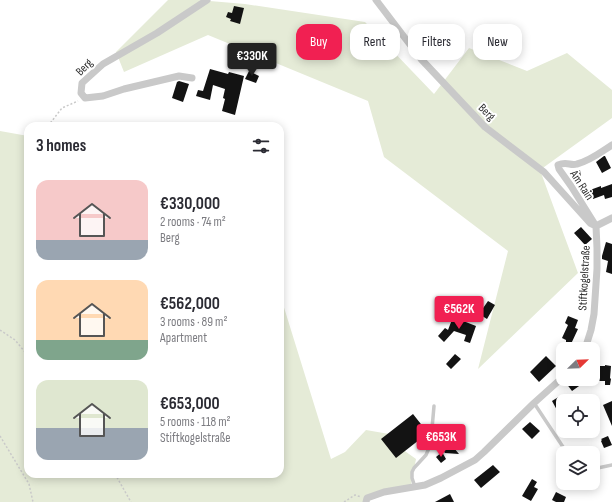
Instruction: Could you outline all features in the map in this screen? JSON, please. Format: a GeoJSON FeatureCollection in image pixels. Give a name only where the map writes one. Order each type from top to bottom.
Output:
{"type":"FeatureCollection","features":[{"type":"Feature","properties":{"kind":"street","name":"Berg"},"geometry":{"type":"LineString","coordinates":[[85,98],[81,93],[82,83],[103,64],[157,34],[207,0]]}},
{"type":"Feature","properties":{"kind":"street","name":"Berg"},"geometry":{"type":"LineString","coordinates":[[376,0],[421,59],[485,127],[544,172],[590,223],[596,226]]}},
{"type":"Feature","properties":{"kind":"street"},"geometry":{"type":"LineString","coordinates":[[85,98],[103,96],[131,87],[179,76],[192,78]]}},
{"type":"Feature","properties":{"kind":"street","name":"Am Rain"},"geometry":{"type":"LineString","coordinates":[[596,226],[559,169],[558,164],[563,162],[575,165],[584,162],[612,145]]}},
{"type":"Feature","properties":{"kind":"street"},"geometry":{"type":"LineString","coordinates":[[596,226],[612,218]]}},
{"type":"Feature","properties":{"kind":"street","name":"Stiftkogelstraße"},"geometry":{"type":"LineString","coordinates":[[587,342],[594,314],[597,269],[596,226]]}},
{"type":"Feature","properties":{"kind":"street"},"geometry":{"type":"LineString","coordinates":[[367,500],[384,492],[425,485],[475,460],[556,383]]}},
{"type":"Feature","properties":{"kind":"lane"},"geometry":{"type":"LineString","coordinates":[[534,403],[562,446]]}},
{"type":"Feature","properties":{"kind":"lane"},"geometry":{"type":"LineString","coordinates":[[415,487],[412,472],[426,455],[430,440],[434,406]]}},
{"type":"Feature","properties":{"kind":"lane"},"geometry":{"type":"LineString","coordinates":[[600,468],[612,466]]}},
{"type":"Feature","properties":{"kind":"path"},"geometry":{"type":"LineString","coordinates":[[51,122],[62,108],[85,98]]}},
{"type":"Feature","properties":{"kind":"path"},"geometry":{"type":"LineString","coordinates":[[0,330],[15,340],[24,351]]}},
{"type":"Feature","properties":{"kind":"path"},"geometry":{"type":"LineString","coordinates":[[0,436],[24,476]]}},
{"type":"Feature","properties":{"kind":"path"},"geometry":{"type":"LineString","coordinates":[[25,478],[29,484],[33,502]]}},
{"type":"Feature","properties":{"kind":"path"},"geometry":{"type":"LineString","coordinates":[[117,478],[131,502]]}},
{"type":"Feature","properties":{"kind":"path"},"geometry":{"type":"LineString","coordinates":[[344,502],[355,495],[367,500]]}},
{"type":"Feature","properties":{"kind":"green space"},"geometry":{"type":"Polygon","coordinates":[[[168,0],[198,0],[245,4],[365,22],[367,24],[350,24],[350,60],[400,60],[400,59],[434,94],[460,60],[465,60],[465,53],[469,48],[473,50],[473,60],[499,60],[527,71],[567,53],[612,90],[612,118],[540,170],[578,273],[478,369],[508,251],[384,157],[368,101],[208,35],[124,72],[116,52],[168,0]]]}},
{"type":"Feature","properties":{"kind":"green space"},"geometry":{"type":"Polygon","coordinates":[[[0,131],[24,135],[24,478],[284,478],[284,307],[331,459],[345,452],[366,430],[395,435],[402,449],[416,459],[411,485],[365,502],[0,502],[0,131]]]}},
{"type":"Feature","properties":{"kind":"building"},"geometry":{"type":"Polygon","coordinates":[[[234,6],[244,8],[240,24],[230,21],[231,19],[226,17],[228,12],[232,13],[234,6]]]}},
{"type":"Feature","properties":{"kind":"building"},"geometry":{"type":"Polygon","coordinates":[[[210,69],[228,74],[229,72],[244,76],[235,115],[222,111],[225,99],[223,98],[225,89],[213,85],[210,100],[196,96],[198,90],[203,91],[210,69]]]}},
{"type":"Feature","properties":{"kind":"building"},"geometry":{"type":"Polygon","coordinates":[[[249,71],[259,76],[256,83],[245,79],[249,71]]]}},
{"type":"Feature","properties":{"kind":"building"},"geometry":{"type":"Polygon","coordinates":[[[179,81],[189,84],[183,102],[172,98],[177,82],[179,81]]]}},
{"type":"Feature","properties":{"kind":"building"},"geometry":{"type":"Polygon","coordinates":[[[604,156],[611,168],[602,173],[596,162],[604,156]]]}},
{"type":"Feature","properties":{"kind":"building"},"geometry":{"type":"Polygon","coordinates":[[[580,170],[581,178],[572,178],[572,171],[580,170]]]}},
{"type":"Feature","properties":{"kind":"building"},"geometry":{"type":"Polygon","coordinates":[[[612,184],[612,197],[605,199],[604,195],[593,199],[590,190],[612,184]]]}},
{"type":"Feature","properties":{"kind":"building"},"geometry":{"type":"Polygon","coordinates":[[[581,227],[592,239],[585,245],[574,233],[581,227]]]}},
{"type":"Feature","properties":{"kind":"building"},"geometry":{"type":"Polygon","coordinates":[[[606,242],[612,244],[612,274],[606,272],[608,261],[602,259],[606,242]]]}},
{"type":"Feature","properties":{"kind":"building"},"geometry":{"type":"Polygon","coordinates":[[[488,301],[495,305],[487,319],[479,314],[488,301]]]}},
{"type":"Feature","properties":{"kind":"building"},"geometry":{"type":"Polygon","coordinates":[[[568,316],[578,320],[575,328],[578,329],[572,342],[566,342],[566,340],[562,338],[568,325],[565,323],[568,316]]]}},
{"type":"Feature","properties":{"kind":"building"},"geometry":{"type":"Polygon","coordinates":[[[453,317],[476,326],[470,343],[464,341],[466,335],[454,331],[444,342],[438,336],[445,328],[448,330],[453,317]]]}},
{"type":"Feature","properties":{"kind":"building"},"geometry":{"type":"Polygon","coordinates":[[[455,354],[461,359],[451,369],[446,364],[455,354]]]}},
{"type":"Feature","properties":{"kind":"building"},"geometry":{"type":"Polygon","coordinates":[[[546,356],[556,366],[539,382],[530,372],[546,356]]]}},
{"type":"Feature","properties":{"kind":"building"},"geometry":{"type":"Polygon","coordinates":[[[600,366],[611,366],[610,385],[605,385],[605,381],[600,381],[600,366]]]}},
{"type":"Feature","properties":{"kind":"building"},"geometry":{"type":"Polygon","coordinates":[[[568,386],[579,386],[572,391],[568,386]]]}},
{"type":"Feature","properties":{"kind":"building"},"geometry":{"type":"Polygon","coordinates":[[[556,398],[556,408],[552,401],[556,398]]]}},
{"type":"Feature","properties":{"kind":"building"},"geometry":{"type":"Polygon","coordinates":[[[612,401],[612,426],[603,405],[612,401]]]}},
{"type":"Feature","properties":{"kind":"building"},"geometry":{"type":"Polygon","coordinates":[[[413,414],[428,433],[396,458],[381,439],[413,414]]]}},
{"type":"Feature","properties":{"kind":"building"},"geometry":{"type":"Polygon","coordinates":[[[530,422],[540,431],[532,439],[522,429],[530,422]]]}},
{"type":"Feature","properties":{"kind":"building"},"geometry":{"type":"Polygon","coordinates":[[[456,435],[462,442],[454,448],[459,454],[445,453],[440,447],[456,435]]]}},
{"type":"Feature","properties":{"kind":"building"},"geometry":{"type":"Polygon","coordinates":[[[608,436],[612,445],[604,448],[601,439],[608,436]]]}},
{"type":"Feature","properties":{"kind":"building"},"geometry":{"type":"Polygon","coordinates":[[[442,452],[446,459],[441,463],[436,457],[442,452]]]}},
{"type":"Feature","properties":{"kind":"building"},"geometry":{"type":"Polygon","coordinates":[[[493,465],[500,472],[481,488],[474,480],[493,465]]]}},
{"type":"Feature","properties":{"kind":"building"},"geometry":{"type":"Polygon","coordinates":[[[532,479],[537,482],[534,487],[538,489],[531,501],[522,496],[532,479]]]}},
{"type":"Feature","properties":{"kind":"building"},"geometry":{"type":"Polygon","coordinates":[[[556,492],[566,497],[564,502],[556,502],[552,500],[556,492]]]}},
{"type":"Feature","properties":{"kind":"building"},"geometry":{"type":"Polygon","coordinates":[[[450,494],[454,502],[435,502],[450,494]]]}}]}
